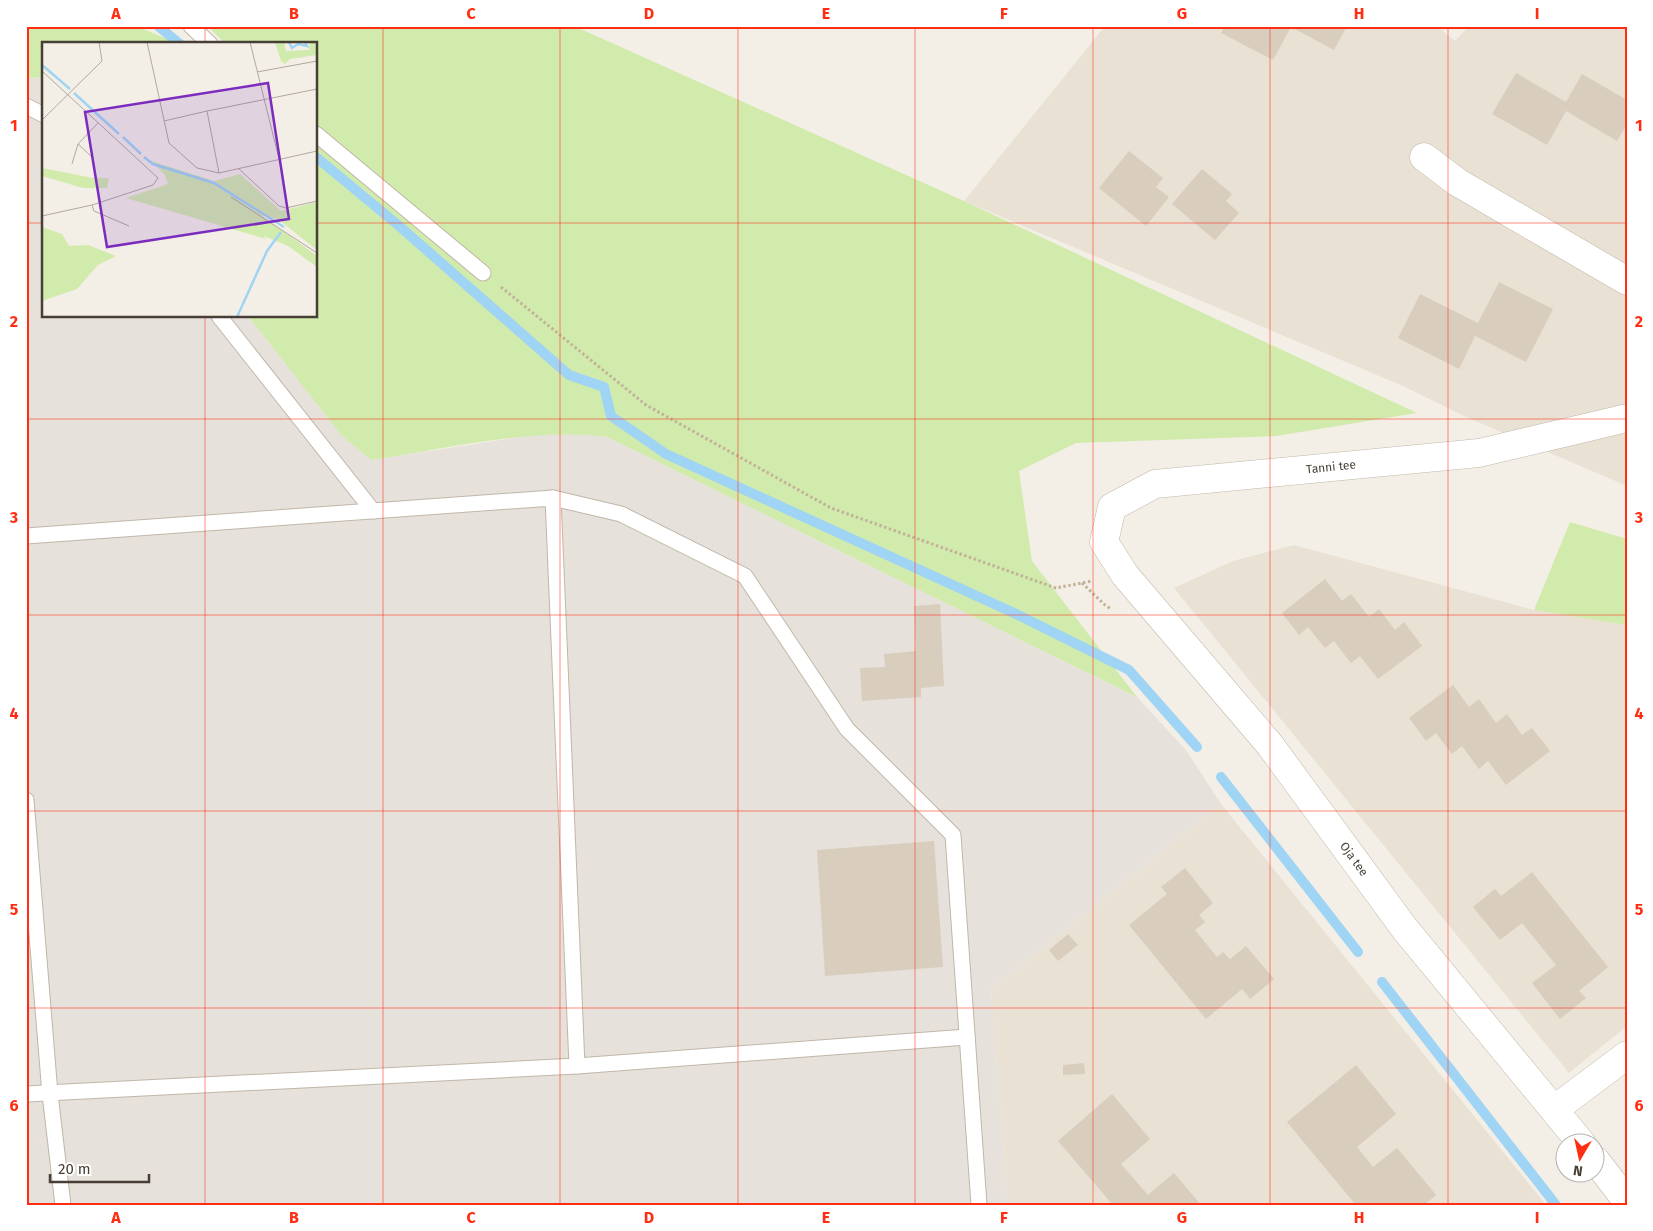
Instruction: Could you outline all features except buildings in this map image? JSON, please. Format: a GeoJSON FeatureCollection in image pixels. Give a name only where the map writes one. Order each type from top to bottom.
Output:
{"type":"FeatureCollection","features":[{"type":"Feature","properties":{"kind":"street"},"geometry":{"type":"LineString","coordinates":[[1424,157],[1457,182],[1627,281]]}},
{"type":"Feature","properties":{"kind":"street","name":"Tanni tee"},"geometry":{"type":"LineString","coordinates":[[1125,575],[1104,542],[1112,507],[1155,484],[1479,453],[1627,418]]}},
{"type":"Feature","properties":{"kind":"street","name":"Oja tee"},"geometry":{"type":"LineString","coordinates":[[1125,575],[1270,745],[1405,929],[1574,1134]]}},
{"type":"Feature","properties":{"kind":"street"},"geometry":{"type":"LineString","coordinates":[[1555,1109],[1627,1055]]}},
{"type":"Feature","properties":{"kind":"street"},"geometry":{"type":"LineString","coordinates":[[1606,1174],[1627,1201]]}},
{"type":"Feature","properties":{"kind":"lane"},"geometry":{"type":"LineString","coordinates":[[190,26],[208,42]]}},
{"type":"Feature","properties":{"kind":"lane"},"geometry":{"type":"LineString","coordinates":[[26,106],[42,114]]}},
{"type":"Feature","properties":{"kind":"lane"},"geometry":{"type":"LineString","coordinates":[[318,136],[483,273]]}},
{"type":"Feature","properties":{"kind":"lane"},"geometry":{"type":"LineString","coordinates":[[221,318],[373,510]]}},
{"type":"Feature","properties":{"kind":"lane"},"geometry":{"type":"LineString","coordinates":[[553,498],[577,1066]]}},
{"type":"Feature","properties":{"kind":"lane"},"geometry":{"type":"LineString","coordinates":[[26,536],[553,498],[620,514],[745,576],[847,729],[953,835],[979,1205]]}},
{"type":"Feature","properties":{"kind":"lane"},"geometry":{"type":"LineString","coordinates":[[26,800],[50,1094],[63,1205]]}},
{"type":"Feature","properties":{"kind":"lane"},"geometry":{"type":"LineString","coordinates":[[26,1094],[577,1066],[967,1037]]}},
{"type":"Feature","properties":{"kind":"path"},"geometry":{"type":"LineString","coordinates":[[483,273],[646,405],[832,508],[1056,588],[1125,575]]}},
{"type":"Feature","properties":{"kind":"shaded area"},"geometry":{"type":"Polygon","coordinates":[[[1105,26],[1437,26],[1455,41],[1469,26],[1627,26],[1627,486],[1464,416],[1403,386],[964,201],[1105,26]]]}},
{"type":"Feature","properties":{"kind":"shaded area"},"geometry":{"type":"Polygon","coordinates":[[[42,77],[42,318],[250,318],[341,435],[371,460],[532,435],[578,433],[607,437],[1137,697],[1186,750],[1221,804],[991,990],[1008,1205],[26,1205],[26,78],[42,77]]]}},
{"type":"Feature","properties":{"kind":"shaded area"},"geometry":{"type":"Polygon","coordinates":[[[1294,545],[1534,610],[1627,625],[1627,1026],[1569,1073],[1174,588],[1233,561],[1294,545]]]}},
{"type":"Feature","properties":{"kind":"shaded area"},"geometry":{"type":"Polygon","coordinates":[[[1221,804],[1546,1205],[1008,1205],[991,990],[1221,804]]]}},
{"type":"Feature","properties":{"kind":"green space"},"geometry":{"type":"Polygon","coordinates":[[[26,26],[136,26],[175,42],[42,42],[42,77],[26,78],[26,26]]]}},
{"type":"Feature","properties":{"kind":"green space"},"geometry":{"type":"Polygon","coordinates":[[[207,26],[574,26],[964,201],[1417,413],[1276,436],[1076,443],[1019,471],[1032,561],[1137,697],[607,437],[549,435],[519,437],[371,460],[341,435],[250,318],[318,318],[318,42],[224,42],[207,26]]]}},
{"type":"Feature","properties":{"kind":"green space"},"geometry":{"type":"Polygon","coordinates":[[[1570,522],[1627,539],[1627,625],[1534,610],[1570,522]]]}},
{"type":"Feature","properties":{"kind":"waterway"},"geometry":{"type":"LineString","coordinates":[[158,26],[178,42]]}},
{"type":"Feature","properties":{"kind":"waterway"},"geometry":{"type":"LineString","coordinates":[[318,159],[398,225],[569,375],[604,387],[611,416],[666,454],[1014,613],[1129,670],[1197,747]]}},
{"type":"Feature","properties":{"kind":"waterway"},"geometry":{"type":"LineString","coordinates":[[1221,777],[1358,952]]}},
{"type":"Feature","properties":{"kind":"waterway"},"geometry":{"type":"LineString","coordinates":[[1382,982],[1556,1205]]}}]}
